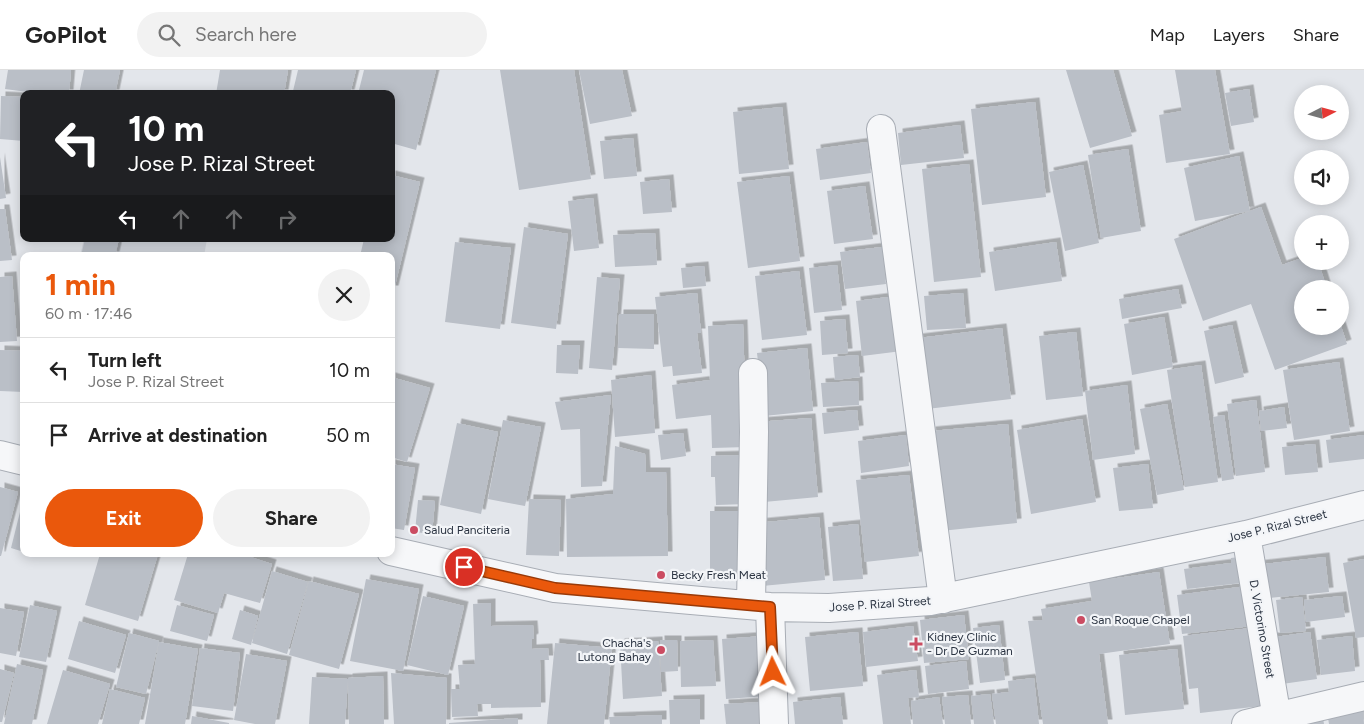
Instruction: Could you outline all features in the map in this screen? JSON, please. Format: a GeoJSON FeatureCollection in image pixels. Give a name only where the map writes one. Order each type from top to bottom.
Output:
{"type":"FeatureCollection","features":[{"type":"Feature","properties":{"kind":"street"},"geometry":{"type":"LineString","coordinates":[[881,129],[943,599]]}},
{"type":"Feature","properties":{"kind":"street"},"geometry":{"type":"LineString","coordinates":[[753,373],[760,605],[774,724]]}},
{"type":"Feature","properties":{"kind":"street"},"geometry":{"type":"LineString","coordinates":[[0,455],[20,460]]}},
{"type":"Feature","properties":{"kind":"street","name":"Jose P. Rizal Street"},"geometry":{"type":"LineString","coordinates":[[395,552],[555,588],[760,605],[829,608],[943,599],[1246,534],[1364,504]]}},
{"type":"Feature","properties":{"kind":"street","name":"D. Victorino Street"},"geometry":{"type":"LineString","coordinates":[[1246,534],[1277,720]]}},
{"type":"Feature","properties":{"kind":"street"},"geometry":{"type":"LineString","coordinates":[[1246,724],[1277,720],[1364,696]]}},
{"type":"Feature","properties":{"kind":"shaded area"},"geometry":{"type":"Polygon","coordinates":[[[83,242],[206,242],[205,252],[81,252],[83,242]]]}},
{"type":"Feature","properties":{"kind":"building"},"geometry":{"type":"Polygon","coordinates":[[[8,70],[71,70],[69,90],[20,91],[5,89],[8,70]]]}},
{"type":"Feature","properties":{"kind":"building"},"geometry":{"type":"Polygon","coordinates":[[[84,70],[120,70],[116,90],[80,90],[84,70]]]}},
{"type":"Feature","properties":{"kind":"building"},"geometry":{"type":"Polygon","coordinates":[[[220,70],[288,70],[285,90],[217,90],[220,70]]]}},
{"type":"Feature","properties":{"kind":"building"},"geometry":{"type":"Polygon","coordinates":[[[298,70],[356,70],[351,90],[293,90],[298,70]]]}},
{"type":"Feature","properties":{"kind":"building"},"geometry":{"type":"Polygon","coordinates":[[[364,70],[436,70],[416,150],[395,144],[395,90],[359,90],[364,70]]]}},
{"type":"Feature","properties":{"kind":"building"},"geometry":{"type":"Polygon","coordinates":[[[500,70],[574,70],[591,179],[519,190],[500,70]]]}},
{"type":"Feature","properties":{"kind":"building"},"geometry":{"type":"Polygon","coordinates":[[[579,70],[622,70],[632,116],[590,124],[579,70]]]}},
{"type":"Feature","properties":{"kind":"building"},"geometry":{"type":"Polygon","coordinates":[[[1066,70],[1113,70],[1132,136],[1090,148],[1066,70]]]}},
{"type":"Feature","properties":{"kind":"building"},"geometry":{"type":"Polygon","coordinates":[[[1175,70],[1215,70],[1230,154],[1166,163],[1159,115],[1182,111],[1175,70]]]}},
{"type":"Feature","properties":{"kind":"building"},"geometry":{"type":"Polygon","coordinates":[[[1249,89],[1254,122],[1231,126],[1225,93],[1249,89]]]}},
{"type":"Feature","properties":{"kind":"building"},"geometry":{"type":"Polygon","coordinates":[[[1,96],[20,97],[20,141],[0,139],[1,96]]]}},
{"type":"Feature","properties":{"kind":"building"},"geometry":{"type":"Polygon","coordinates":[[[1035,102],[1046,197],[982,205],[971,109],[1035,102]]]}},
{"type":"Feature","properties":{"kind":"building"},"geometry":{"type":"Polygon","coordinates":[[[782,107],[789,169],[739,174],[733,112],[782,107]]]}},
{"type":"Feature","properties":{"kind":"building"},"geometry":{"type":"Polygon","coordinates":[[[960,125],[964,158],[901,165],[898,133],[960,125]]]}},
{"type":"Feature","properties":{"kind":"building"},"geometry":{"type":"Polygon","coordinates":[[[633,138],[637,176],[604,179],[600,141],[633,138]]]}},
{"type":"Feature","properties":{"kind":"building"},"geometry":{"type":"Polygon","coordinates":[[[867,142],[871,173],[820,180],[816,149],[867,142]]]}},
{"type":"Feature","properties":{"kind":"building"},"geometry":{"type":"Polygon","coordinates":[[[1128,149],[1141,231],[1101,238],[1088,155],[1128,149]]]}},
{"type":"Feature","properties":{"kind":"building"},"geometry":{"type":"Polygon","coordinates":[[[1239,156],[1250,211],[1195,221],[1184,168],[1239,156]]]}},
{"type":"Feature","properties":{"kind":"building"},"geometry":{"type":"Polygon","coordinates":[[[0,157],[6,198],[0,199],[0,157]]]}},
{"type":"Feature","properties":{"kind":"building"},"geometry":{"type":"Polygon","coordinates":[[[969,164],[981,277],[934,282],[922,169],[969,164]]]}},
{"type":"Feature","properties":{"kind":"building"},"geometry":{"type":"Polygon","coordinates":[[[1083,165],[1099,243],[1065,251],[1049,172],[1083,165]]]}},
{"type":"Feature","properties":{"kind":"building"},"geometry":{"type":"Polygon","coordinates":[[[395,176],[420,182],[395,286],[395,252],[361,252],[363,242],[395,242],[395,176]]]}},
{"type":"Feature","properties":{"kind":"building"},"geometry":{"type":"Polygon","coordinates":[[[789,176],[800,261],[748,268],[737,182],[789,176]]]}},
{"type":"Feature","properties":{"kind":"building"},"geometry":{"type":"Polygon","coordinates":[[[669,179],[672,212],[643,214],[640,182],[669,179]]]}},
{"type":"Feature","properties":{"kind":"building"},"geometry":{"type":"Polygon","coordinates":[[[865,186],[873,239],[834,244],[827,191],[865,186]]]}},
{"type":"Feature","properties":{"kind":"building"},"geometry":{"type":"Polygon","coordinates":[[[593,198],[599,248],[574,251],[568,201],[593,198]]]}},
{"type":"Feature","properties":{"kind":"building"},"geometry":{"type":"Polygon","coordinates":[[[1261,207],[1282,265],[1294,261],[1294,270],[1321,270],[1324,280],[1294,280],[1294,335],[1344,335],[1347,344],[1275,370],[1251,304],[1203,321],[1174,239],[1261,207]]]}},
{"type":"Feature","properties":{"kind":"building"},"geometry":{"type":"Polygon","coordinates":[[[0,209],[5,209],[12,260],[0,261],[0,209]]]}},
{"type":"Feature","properties":{"kind":"building"},"geometry":{"type":"Polygon","coordinates":[[[524,227],[568,234],[556,329],[511,323],[524,227]]]}},
{"type":"Feature","properties":{"kind":"building"},"geometry":{"type":"Polygon","coordinates":[[[655,233],[657,265],[615,267],[613,235],[655,233]]]}},
{"type":"Feature","properties":{"kind":"building"},"geometry":{"type":"Polygon","coordinates":[[[84,242],[118,242],[116,252],[82,252],[84,242]]]}},
{"type":"Feature","properties":{"kind":"building"},"geometry":{"type":"Polygon","coordinates":[[[455,242],[511,248],[500,329],[445,322],[455,242]]]}},
{"type":"Feature","properties":{"kind":"building"},"geometry":{"type":"Polygon","coordinates":[[[1056,242],[1062,281],[995,291],[989,252],[1056,242]]]}},
{"type":"Feature","properties":{"kind":"building"},"geometry":{"type":"Polygon","coordinates":[[[882,247],[886,284],[845,289],[840,252],[882,247]]]}},
{"type":"Feature","properties":{"kind":"building"},"geometry":{"type":"Polygon","coordinates":[[[837,265],[842,310],[814,313],[809,268],[837,265]]]}},
{"type":"Feature","properties":{"kind":"building"},"geometry":{"type":"Polygon","coordinates":[[[704,266],[706,286],[683,288],[681,268],[704,266]]]}},
{"type":"Feature","properties":{"kind":"building"},"geometry":{"type":"Polygon","coordinates":[[[799,271],[807,335],[762,340],[755,276],[799,271]]]}},
{"type":"Feature","properties":{"kind":"building"},"geometry":{"type":"Polygon","coordinates":[[[12,276],[17,341],[0,342],[0,277],[12,276]]]}},
{"type":"Feature","properties":{"kind":"building"},"geometry":{"type":"Polygon","coordinates":[[[597,277],[620,279],[612,370],[589,368],[597,277]]]}},
{"type":"Feature","properties":{"kind":"building"},"geometry":{"type":"Polygon","coordinates":[[[1178,289],[1182,308],[1122,319],[1119,299],[1178,289]]]}},
{"type":"Feature","properties":{"kind":"building"},"geometry":{"type":"Polygon","coordinates":[[[697,293],[701,333],[697,333],[702,373],[673,376],[672,366],[663,367],[655,297],[697,293]]]}},
{"type":"Feature","properties":{"kind":"building"},"geometry":{"type":"Polygon","coordinates":[[[963,293],[966,328],[927,330],[924,296],[963,293]]]}},
{"type":"Feature","properties":{"kind":"building"},"geometry":{"type":"Polygon","coordinates":[[[896,296],[902,351],[862,356],[856,301],[896,296]]]}},
{"type":"Feature","properties":{"kind":"building"},"geometry":{"type":"Polygon","coordinates":[[[619,314],[654,314],[654,349],[618,348],[619,314]]]}},
{"type":"Feature","properties":{"kind":"building"},"geometry":{"type":"Polygon","coordinates":[[[1164,317],[1173,367],[1132,375],[1124,324],[1164,317]]]}},
{"type":"Feature","properties":{"kind":"building"},"geometry":{"type":"Polygon","coordinates":[[[845,319],[848,353],[822,355],[820,321],[845,319]]]}},
{"type":"Feature","properties":{"kind":"building"},"geometry":{"type":"Polygon","coordinates":[[[743,324],[747,447],[712,448],[711,415],[676,419],[672,385],[710,380],[708,326],[743,324]]]}},
{"type":"Feature","properties":{"kind":"building"},"geometry":{"type":"Polygon","coordinates":[[[1232,325],[1244,377],[1215,384],[1204,331],[1232,325]]]}},
{"type":"Feature","properties":{"kind":"building"},"geometry":{"type":"Polygon","coordinates":[[[1002,328],[1011,399],[927,409],[918,338],[1002,328]]]}},
{"type":"Feature","properties":{"kind":"building"},"geometry":{"type":"Polygon","coordinates":[[[1076,332],[1083,396],[1046,400],[1039,336],[1076,332]]]}},
{"type":"Feature","properties":{"kind":"building"},"geometry":{"type":"Polygon","coordinates":[[[557,345],[580,345],[578,374],[556,373],[557,345]]]}},
{"type":"Feature","properties":{"kind":"building"},"geometry":{"type":"Polygon","coordinates":[[[807,348],[813,411],[764,416],[757,353],[807,348]]]}},
{"type":"Feature","properties":{"kind":"building"},"geometry":{"type":"Polygon","coordinates":[[[0,350],[20,351],[20,392],[0,391],[0,350]]]}},
{"type":"Feature","properties":{"kind":"building"},"geometry":{"type":"Polygon","coordinates":[[[858,355],[860,377],[835,380],[833,357],[858,355]]]}},
{"type":"Feature","properties":{"kind":"building"},"geometry":{"type":"Polygon","coordinates":[[[1339,362],[1350,431],[1294,440],[1283,370],[1339,362]]]}},
{"type":"Feature","properties":{"kind":"building"},"geometry":{"type":"Polygon","coordinates":[[[1201,365],[1218,482],[1185,487],[1167,370],[1201,365]]]}},
{"type":"Feature","properties":{"kind":"building"},"geometry":{"type":"Polygon","coordinates":[[[651,375],[655,433],[615,437],[611,380],[651,375]]]}},
{"type":"Feature","properties":{"kind":"building"},"geometry":{"type":"Polygon","coordinates":[[[395,378],[430,388],[407,462],[395,458],[395,378]]]}},
{"type":"Feature","properties":{"kind":"building"},"geometry":{"type":"Polygon","coordinates":[[[858,381],[859,405],[823,407],[821,383],[858,381]]]}},
{"type":"Feature","properties":{"kind":"building"},"geometry":{"type":"Polygon","coordinates":[[[1127,385],[1135,454],[1093,460],[1085,391],[1127,385]]]}},
{"type":"Feature","properties":{"kind":"building"},"geometry":{"type":"Polygon","coordinates":[[[611,395],[602,486],[581,487],[580,429],[561,430],[555,402],[611,395]]]}},
{"type":"Feature","properties":{"kind":"building"},"geometry":{"type":"Polygon","coordinates":[[[1256,400],[1265,472],[1236,476],[1227,404],[1256,400]]]}},
{"type":"Feature","properties":{"kind":"building"},"geometry":{"type":"Polygon","coordinates":[[[1167,404],[1184,490],[1157,495],[1140,409],[1167,404]]]}},
{"type":"Feature","properties":{"kind":"building"},"geometry":{"type":"Polygon","coordinates":[[[1284,407],[1287,428],[1261,431],[1259,411],[1284,407]]]}},
{"type":"Feature","properties":{"kind":"building"},"geometry":{"type":"Polygon","coordinates":[[[857,410],[859,430],[824,434],[822,413],[857,410]]]}},
{"type":"Feature","properties":{"kind":"building"},"geometry":{"type":"Polygon","coordinates":[[[1224,415],[1234,479],[1222,481],[1213,417],[1224,415]]]}},
{"type":"Feature","properties":{"kind":"building"},"geometry":{"type":"Polygon","coordinates":[[[811,418],[818,497],[764,502],[756,422],[811,418]]]}},
{"type":"Feature","properties":{"kind":"building"},"geometry":{"type":"Polygon","coordinates":[[[1082,419],[1096,502],[1031,514],[1017,430],[1082,419]]]}},
{"type":"Feature","properties":{"kind":"building"},"geometry":{"type":"Polygon","coordinates":[[[503,420],[541,427],[525,506],[488,499],[503,420]]]}},
{"type":"Feature","properties":{"kind":"building"},"geometry":{"type":"Polygon","coordinates":[[[457,423],[498,432],[481,514],[440,505],[457,423]]]}},
{"type":"Feature","properties":{"kind":"building"},"geometry":{"type":"Polygon","coordinates":[[[1008,424],[1017,523],[941,531],[931,431],[1008,424]]]}},
{"type":"Feature","properties":{"kind":"building"},"geometry":{"type":"Polygon","coordinates":[[[683,433],[686,456],[661,460],[658,435],[683,433]]]}},
{"type":"Feature","properties":{"kind":"building"},"geometry":{"type":"Polygon","coordinates":[[[906,435],[909,466],[861,473],[858,441],[906,435]]]}},
{"type":"Feature","properties":{"kind":"building"},"geometry":{"type":"Polygon","coordinates":[[[1364,435],[1364,459],[1329,463],[1326,440],[1364,435]]]}},
{"type":"Feature","properties":{"kind":"building"},"geometry":{"type":"Polygon","coordinates":[[[1315,444],[1318,472],[1285,475],[1282,447],[1315,444]]]}},
{"type":"Feature","properties":{"kind":"building"},"geometry":{"type":"Polygon","coordinates":[[[615,446],[645,454],[646,472],[666,472],[668,556],[567,557],[566,499],[613,494],[615,446]]]}},
{"type":"Feature","properties":{"kind":"building"},"geometry":{"type":"Polygon","coordinates":[[[748,455],[747,504],[716,505],[715,477],[711,477],[711,456],[748,455]]]}},
{"type":"Feature","properties":{"kind":"building"},"geometry":{"type":"Polygon","coordinates":[[[1148,464],[1153,508],[1119,511],[1113,468],[1148,464]]]}},
{"type":"Feature","properties":{"kind":"building"},"geometry":{"type":"Polygon","coordinates":[[[395,465],[415,468],[404,530],[395,529],[395,465]]]}},
{"type":"Feature","properties":{"kind":"building"},"geometry":{"type":"Polygon","coordinates":[[[909,475],[919,556],[865,562],[856,480],[909,475]]]}},
{"type":"Feature","properties":{"kind":"building"},"geometry":{"type":"Polygon","coordinates":[[[0,487],[18,492],[1,556],[0,556],[0,487]]]}},
{"type":"Feature","properties":{"kind":"building"},"geometry":{"type":"Polygon","coordinates":[[[529,499],[561,500],[559,556],[526,555],[529,499]]]}},
{"type":"Feature","properties":{"kind":"building"},"geometry":{"type":"Polygon","coordinates":[[[418,500],[435,501],[432,534],[415,532],[418,500]]]}},
{"type":"Feature","properties":{"kind":"building"},"geometry":{"type":"Polygon","coordinates":[[[710,511],[746,511],[745,580],[710,580],[710,511]]]}},
{"type":"Feature","properties":{"kind":"building"},"geometry":{"type":"Polygon","coordinates":[[[20,512],[20,551],[11,548],[20,512]]]}},
{"type":"Feature","properties":{"kind":"building"},"geometry":{"type":"Polygon","coordinates":[[[819,517],[825,580],[762,586],[756,523],[819,517]]]}},
{"type":"Feature","properties":{"kind":"building"},"geometry":{"type":"Polygon","coordinates":[[[858,524],[863,579],[833,581],[828,527],[858,524]]]}},
{"type":"Feature","properties":{"kind":"building"},"geometry":{"type":"Polygon","coordinates":[[[1247,556],[1250,582],[1187,589],[1184,569],[1231,563],[1231,558],[1247,556]]]}},
{"type":"Feature","properties":{"kind":"building"},"geometry":{"type":"Polygon","coordinates":[[[99,557],[157,557],[138,621],[85,605],[99,557]]]}},
{"type":"Feature","properties":{"kind":"building"},"geometry":{"type":"Polygon","coordinates":[[[187,557],[250,557],[272,564],[260,603],[224,593],[218,613],[174,600],[187,557]]]}},
{"type":"Feature","properties":{"kind":"building"},"geometry":{"type":"Polygon","coordinates":[[[1325,557],[1329,592],[1260,599],[1255,565],[1325,557]]]}},
{"type":"Feature","properties":{"kind":"building"},"geometry":{"type":"Polygon","coordinates":[[[1364,559],[1364,637],[1356,638],[1343,563],[1364,559]]]}},
{"type":"Feature","properties":{"kind":"building"},"geometry":{"type":"Polygon","coordinates":[[[272,571],[308,582],[287,654],[252,643],[272,571]]]}},
{"type":"Feature","properties":{"kind":"building"},"geometry":{"type":"Polygon","coordinates":[[[1159,572],[1170,644],[1099,654],[1108,724],[1043,724],[1028,621],[1043,620],[1041,609],[1092,601],[1089,582],[1159,572]]]}},
{"type":"Feature","properties":{"kind":"building"},"geometry":{"type":"Polygon","coordinates":[[[366,579],[419,589],[403,671],[350,661],[366,579]]]}},
{"type":"Feature","properties":{"kind":"building"},"geometry":{"type":"Polygon","coordinates":[[[309,581],[359,594],[339,669],[289,655],[309,581]]]}},
{"type":"Feature","properties":{"kind":"building"},"geometry":{"type":"Polygon","coordinates":[[[1247,586],[1252,626],[1182,634],[1177,595],[1247,586]]]}},
{"type":"Feature","properties":{"kind":"building"},"geometry":{"type":"Polygon","coordinates":[[[423,596],[464,606],[448,675],[407,665],[423,596]]]}},
{"type":"Feature","properties":{"kind":"building"},"geometry":{"type":"Polygon","coordinates":[[[1342,596],[1345,617],[1306,622],[1304,600],[1342,596]]]}},
{"type":"Feature","properties":{"kind":"building"},"geometry":{"type":"Polygon","coordinates":[[[1302,597],[1306,631],[1280,633],[1276,600],[1302,597]]]}},
{"type":"Feature","properties":{"kind":"building"},"geometry":{"type":"Polygon","coordinates":[[[491,603],[491,626],[533,625],[534,638],[532,639],[532,649],[548,648],[549,660],[540,660],[541,707],[491,708],[491,704],[477,704],[478,716],[452,717],[451,689],[460,689],[458,665],[475,664],[473,604],[491,603]]]}},
{"type":"Feature","properties":{"kind":"building"},"geometry":{"type":"Polygon","coordinates":[[[30,605],[57,611],[46,662],[19,657],[30,605]]]}},
{"type":"Feature","properties":{"kind":"building"},"geometry":{"type":"Polygon","coordinates":[[[177,605],[214,615],[207,641],[170,631],[177,605]]]}},
{"type":"Feature","properties":{"kind":"building"},"geometry":{"type":"Polygon","coordinates":[[[0,608],[24,612],[16,656],[0,653],[0,608]]]}},
{"type":"Feature","properties":{"kind":"building"},"geometry":{"type":"Polygon","coordinates":[[[240,610],[258,616],[251,645],[232,639],[240,610]]]}},
{"type":"Feature","properties":{"kind":"building"},"geometry":{"type":"Polygon","coordinates":[[[964,615],[969,659],[924,663],[920,620],[964,615]]]}},
{"type":"Feature","properties":{"kind":"building"},"geometry":{"type":"Polygon","coordinates":[[[79,621],[126,635],[115,673],[68,659],[79,621]]]}},
{"type":"Feature","properties":{"kind":"building"},"geometry":{"type":"Polygon","coordinates":[[[999,625],[1005,680],[980,683],[973,628],[999,625]]]}},
{"type":"Feature","properties":{"kind":"building"},"geometry":{"type":"Polygon","coordinates":[[[913,626],[918,661],[866,667],[863,632],[913,626]]]}},
{"type":"Feature","properties":{"kind":"building"},"geometry":{"type":"Polygon","coordinates":[[[1251,628],[1270,705],[1200,713],[1198,688],[1189,689],[1183,636],[1251,628]]]}},
{"type":"Feature","properties":{"kind":"building"},"geometry":{"type":"Polygon","coordinates":[[[858,632],[863,686],[810,691],[805,637],[858,632]]]}},
{"type":"Feature","properties":{"kind":"building"},"geometry":{"type":"Polygon","coordinates":[[[1310,632],[1317,679],[1275,685],[1268,638],[1310,632]]]}},
{"type":"Feature","properties":{"kind":"building"},"geometry":{"type":"Polygon","coordinates":[[[129,633],[159,641],[146,694],[116,687],[129,633]]]}},
{"type":"Feature","properties":{"kind":"building"},"geometry":{"type":"Polygon","coordinates":[[[764,636],[769,696],[726,699],[722,639],[764,636]]]}},
{"type":"Feature","properties":{"kind":"building"},"geometry":{"type":"Polygon","coordinates":[[[1352,636],[1355,671],[1321,675],[1317,640],[1352,636]]]}},
{"type":"Feature","properties":{"kind":"building"},"geometry":{"type":"Polygon","coordinates":[[[660,640],[677,640],[678,671],[661,672],[660,640]]]}},
{"type":"Feature","properties":{"kind":"building"},"geometry":{"type":"Polygon","coordinates":[[[713,640],[716,686],[681,687],[680,641],[713,640]]]}},
{"type":"Feature","properties":{"kind":"building"},"geometry":{"type":"Polygon","coordinates":[[[658,641],[662,696],[623,699],[620,643],[658,641]]]}},
{"type":"Feature","properties":{"kind":"building"},"geometry":{"type":"Polygon","coordinates":[[[159,642],[198,649],[185,724],[145,724],[159,642]]]}},
{"type":"Feature","properties":{"kind":"building"},"geometry":{"type":"Polygon","coordinates":[[[555,643],[612,648],[604,724],[547,724],[555,643]]]}},
{"type":"Feature","properties":{"kind":"building"},"geometry":{"type":"Polygon","coordinates":[[[200,648],[240,653],[233,711],[192,706],[200,648]]]}},
{"type":"Feature","properties":{"kind":"building"},"geometry":{"type":"Polygon","coordinates":[[[1177,649],[1184,709],[1125,715],[1119,655],[1177,649]]]}},
{"type":"Feature","properties":{"kind":"building"},"geometry":{"type":"Polygon","coordinates":[[[246,654],[287,661],[275,724],[255,724],[234,720],[246,654]]]}},
{"type":"Feature","properties":{"kind":"building"},"geometry":{"type":"Polygon","coordinates":[[[966,661],[969,689],[928,694],[925,666],[966,661]]]}},
{"type":"Feature","properties":{"kind":"building"},"geometry":{"type":"Polygon","coordinates":[[[17,664],[43,670],[32,724],[4,724],[17,664]]]}},
{"type":"Feature","properties":{"kind":"building"},"geometry":{"type":"Polygon","coordinates":[[[0,669],[14,673],[2,722],[0,722],[0,669]]]}},
{"type":"Feature","properties":{"kind":"building"},"geometry":{"type":"Polygon","coordinates":[[[63,670],[110,684],[98,724],[47,724],[63,670]]]}},
{"type":"Feature","properties":{"kind":"building"},"geometry":{"type":"Polygon","coordinates":[[[916,670],[919,697],[908,698],[911,724],[883,724],[877,675],[916,670]]]}},
{"type":"Feature","properties":{"kind":"building"},"geometry":{"type":"Polygon","coordinates":[[[391,673],[447,678],[446,724],[394,724],[391,673]]]}},
{"type":"Feature","properties":{"kind":"building"},"geometry":{"type":"Polygon","coordinates":[[[383,676],[384,724],[349,724],[348,678],[383,676]]]}},
{"type":"Feature","properties":{"kind":"building"},"geometry":{"type":"Polygon","coordinates":[[[312,677],[348,679],[345,724],[309,724],[312,677]]]}},
{"type":"Feature","properties":{"kind":"building"},"geometry":{"type":"Polygon","coordinates":[[[1034,678],[1039,724],[996,724],[992,694],[1009,692],[1008,681],[1034,678]]]}},
{"type":"Feature","properties":{"kind":"building"},"geometry":{"type":"Polygon","coordinates":[[[110,689],[145,698],[139,724],[102,724],[110,689]]]}},
{"type":"Feature","properties":{"kind":"building"},"geometry":{"type":"Polygon","coordinates":[[[990,694],[994,724],[974,724],[971,696],[990,694]]]}},
{"type":"Feature","properties":{"kind":"building"},"geometry":{"type":"Polygon","coordinates":[[[968,695],[971,724],[945,724],[942,697],[968,695]]]}},
{"type":"Feature","properties":{"kind":"building"},"geometry":{"type":"Polygon","coordinates":[[[840,697],[843,724],[795,724],[793,702],[840,697]]]}},
{"type":"Feature","properties":{"kind":"building"},"geometry":{"type":"Polygon","coordinates":[[[939,697],[943,724],[913,724],[911,701],[939,697]]]}},
{"type":"Feature","properties":{"kind":"building"},"geometry":{"type":"Polygon","coordinates":[[[700,699],[700,724],[670,724],[669,700],[700,699]]]}},
{"type":"Feature","properties":{"kind":"building"},"geometry":{"type":"Polygon","coordinates":[[[763,702],[765,724],[726,724],[724,704],[763,702]]]}},
{"type":"Feature","properties":{"kind":"building"},"geometry":{"type":"Polygon","coordinates":[[[1363,707],[1364,724],[1329,724],[1327,712],[1363,707]]]}},
{"type":"Feature","properties":{"kind":"building"},"geometry":{"type":"Polygon","coordinates":[[[662,715],[662,724],[610,724],[609,717],[662,715]]]}},
{"type":"Feature","properties":{"kind":"building"},"geometry":{"type":"Polygon","coordinates":[[[192,716],[229,723],[229,724],[191,724],[192,716]]]}},
{"type":"Feature","properties":{"kind":"building"},"geometry":{"type":"Polygon","coordinates":[[[518,718],[518,724],[449,724],[449,723],[518,718]]]}},
{"type":"Feature","properties":{"kind":"building"},"geometry":{"type":"Polygon","coordinates":[[[1323,718],[1324,724],[1292,724],[1323,718]]]}},
{"type":"Feature","properties":{"kind":"place","name":"Salud Panciteria"},"geometry":{"type":"Point","coordinates":[414,530]}},
{"type":"Feature","properties":{"kind":"place","name":"Becky Fresh Meat"},"geometry":{"type":"Point","coordinates":[661,575]}},
{"type":"Feature","properties":{"kind":"place","name":"San Roque Chapel"},"geometry":{"type":"Point","coordinates":[1081,620]}},
{"type":"Feature","properties":{"kind":"place","name":"Kidney Clinic - Dr De Guzman"},"geometry":{"type":"Point","coordinates":[916,644]}},
{"type":"Feature","properties":{"kind":"place","name":"Chacha's Lutong Bahay"},"geometry":{"type":"Point","coordinates":[661,650]}},
{"type":"Feature","properties":{"kind":"route"},"geometry":{"type":"LineString","coordinates":[[464,567],[555,588],[770,607],[773,672]]}}]}
